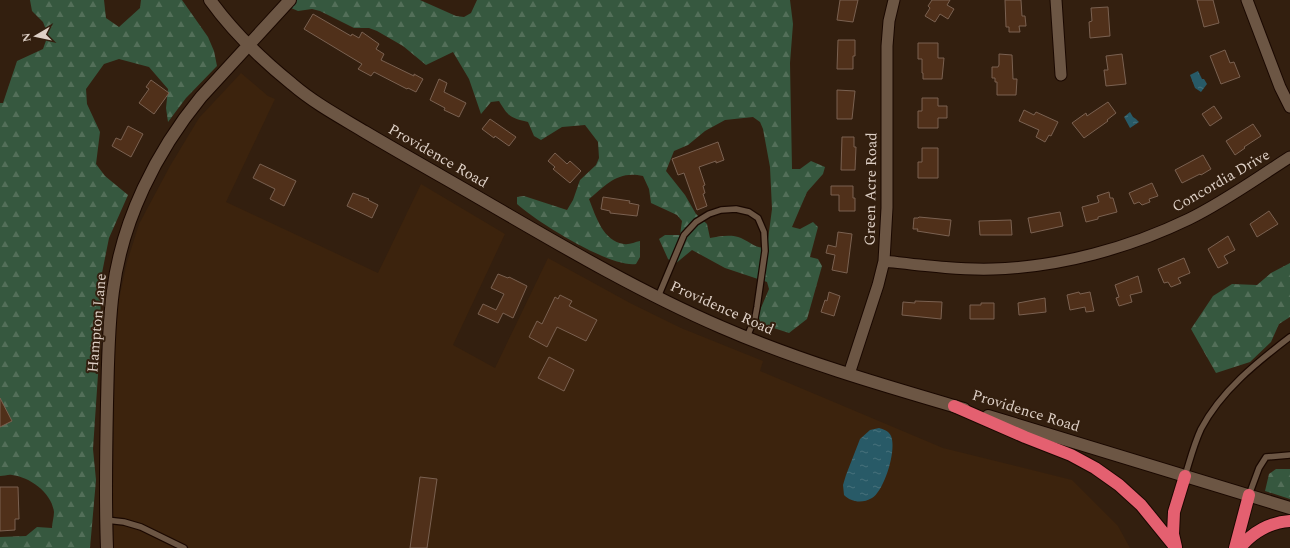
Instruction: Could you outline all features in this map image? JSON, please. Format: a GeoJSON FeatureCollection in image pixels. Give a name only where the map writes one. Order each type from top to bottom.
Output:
{"type":"FeatureCollection","features":[{"type":"Feature","properties":{"kind":"highway"},"geometry":{"type":"LineString","coordinates":[[954,406],[1071,455],[1094,468],[1119,485],[1141,505],[1176,548]]}},
{"type":"Feature","properties":{"kind":"highway"},"geometry":{"type":"LineString","coordinates":[[1176,548],[1174,534],[1174,512],[1185,476]]}},
{"type":"Feature","properties":{"kind":"highway"},"geometry":{"type":"LineString","coordinates":[[1235,548],[1249,495]]}},
{"type":"Feature","properties":{"kind":"highway"},"geometry":{"type":"LineString","coordinates":[[1240,548],[1254,534],[1278,522],[1290,521]]}},
{"type":"Feature","properties":{"kind":"street","name":"Providence Road"},"geometry":{"type":"LineString","coordinates":[[210,0],[225,20],[248,45],[292,85],[336,115],[503,212],[658,297],[700,318],[747,338],[849,374],[1290,508]]}},
{"type":"Feature","properties":{"kind":"street","name":"Hampton Lane"},"geometry":{"type":"LineString","coordinates":[[107,548],[106,448],[110,323],[113,289],[125,240],[136,207],[143,190],[168,143],[197,103],[290,0]]}},
{"type":"Feature","properties":{"kind":"street","name":"Green Acre Road"},"geometry":{"type":"LineString","coordinates":[[849,374],[878,285],[884,261],[887,208],[888,46],[889,21],[894,0]]}},
{"type":"Feature","properties":{"kind":"street"},"geometry":{"type":"LineString","coordinates":[[1056,0],[1061,75]]}},
{"type":"Feature","properties":{"kind":"street"},"geometry":{"type":"LineString","coordinates":[[1247,0],[1280,87],[1290,107]]}},
{"type":"Feature","properties":{"kind":"street","name":"Concordia Drive"},"geometry":{"type":"LineString","coordinates":[[884,261],[956,268],[994,269],[1028,266],[1102,252],[1137,241],[1189,219],[1212,207],[1290,157]]}},
{"type":"Feature","properties":{"kind":"lane"},"geometry":{"type":"LineString","coordinates":[[658,297],[684,235],[696,222],[709,214],[721,210],[736,209],[749,212],[758,218],[764,232],[766,251],[755,318],[747,338]]}},
{"type":"Feature","properties":{"kind":"lane"},"geometry":{"type":"LineString","coordinates":[[1185,476],[1195,444],[1209,416],[1229,391],[1270,353],[1290,337]]}},
{"type":"Feature","properties":{"kind":"lane"},"geometry":{"type":"LineString","coordinates":[[1249,495],[1259,468],[1266,457],[1290,455]]}},
{"type":"Feature","properties":{"kind":"lane"},"geometry":{"type":"LineString","coordinates":[[106,520],[124,522],[142,528],[184,548]]}},
{"type":"Feature","properties":{"kind":"shaded area"},"geometry":{"type":"Polygon","coordinates":[[[241,73],[268,96],[275,99],[226,202],[378,273],[421,184],[505,234],[453,345],[495,368],[548,258],[630,303],[681,328],[763,361],[760,371],[943,448],[1072,480],[1118,526],[1130,548],[114,548],[113,500],[115,345],[118,304],[127,262],[139,224],[170,166],[199,118],[241,73]]]}},
{"type":"Feature","properties":{"kind":"green space"},"geometry":{"type":"Polygon","coordinates":[[[30,0],[104,0],[106,18],[119,27],[140,8],[141,0],[182,0],[208,37],[214,51],[217,66],[186,98],[168,122],[166,108],[168,89],[149,67],[119,59],[104,64],[86,89],[87,104],[100,132],[96,164],[105,176],[128,195],[109,238],[100,283],[101,330],[93,449],[96,480],[90,548],[0,548],[0,537],[26,536],[37,527],[52,528],[54,514],[49,498],[39,487],[19,476],[0,476],[0,103],[3,103],[17,61],[43,49],[48,35],[43,22],[32,11],[30,0]]]}},
{"type":"Feature","properties":{"kind":"green space"},"geometry":{"type":"Polygon","coordinates":[[[293,0],[420,0],[456,16],[464,17],[471,13],[477,0],[790,0],[793,24],[790,63],[792,169],[800,169],[811,161],[825,167],[823,174],[807,192],[792,227],[800,229],[813,222],[818,227],[810,257],[818,259],[822,266],[807,319],[789,333],[761,324],[758,315],[769,289],[767,282],[725,268],[692,250],[675,264],[668,259],[659,239],[665,235],[680,235],[682,221],[677,215],[651,203],[649,189],[643,176],[626,175],[619,177],[607,184],[589,199],[601,227],[611,238],[617,242],[626,244],[640,241],[640,257],[636,264],[624,263],[609,259],[592,252],[540,222],[517,204],[517,197],[524,196],[567,210],[573,200],[580,180],[596,165],[599,158],[598,142],[585,125],[562,127],[541,140],[534,136],[528,122],[510,116],[499,101],[491,102],[481,114],[469,79],[453,52],[426,65],[403,46],[377,31],[369,28],[354,28],[320,11],[312,9],[298,11],[291,8],[293,0]],[[753,117],[725,120],[705,131],[688,145],[674,151],[666,171],[685,195],[696,214],[707,224],[710,238],[734,236],[759,247],[767,247],[772,209],[770,167],[763,129],[760,122],[753,117]]]}},
{"type":"Feature","properties":{"kind":"green space"},"geometry":{"type":"Polygon","coordinates":[[[1290,263],[1290,317],[1279,324],[1271,342],[1250,362],[1216,373],[1191,329],[1213,296],[1232,284],[1257,285],[1271,273],[1290,263]]]}},
{"type":"Feature","properties":{"kind":"green space"},"geometry":{"type":"Polygon","coordinates":[[[1276,469],[1290,469],[1290,499],[1265,491],[1269,474],[1276,469]]]}},
{"type":"Feature","properties":{"kind":"water"},"geometry":{"type":"Polygon","coordinates":[[[1198,71],[1202,79],[1204,79],[1207,84],[1201,92],[1195,88],[1190,75],[1198,71]]]}},
{"type":"Feature","properties":{"kind":"water"},"geometry":{"type":"Polygon","coordinates":[[[1130,112],[1139,122],[1130,128],[1124,117],[1130,112]]]}},
{"type":"Feature","properties":{"kind":"water"},"geometry":{"type":"Polygon","coordinates":[[[879,428],[890,434],[892,442],[891,460],[885,479],[877,494],[872,498],[861,502],[853,501],[844,495],[843,485],[846,475],[860,439],[870,430],[879,428]]]}},
{"type":"Feature","properties":{"kind":"building"},"geometry":{"type":"Polygon","coordinates":[[[840,0],[858,0],[853,22],[837,20],[840,0]]]}},
{"type":"Feature","properties":{"kind":"building"},"geometry":{"type":"Polygon","coordinates":[[[932,0],[950,0],[947,5],[954,9],[948,19],[940,14],[935,22],[925,16],[930,8],[928,6],[932,0]]]}},
{"type":"Feature","properties":{"kind":"building"},"geometry":{"type":"Polygon","coordinates":[[[1005,0],[1021,0],[1022,16],[1025,16],[1026,26],[1019,26],[1020,32],[1009,32],[1009,27],[1006,27],[1005,0]]]}},
{"type":"Feature","properties":{"kind":"building"},"geometry":{"type":"Polygon","coordinates":[[[1197,0],[1213,0],[1219,23],[1204,27],[1197,0]]]}},
{"type":"Feature","properties":{"kind":"building"},"geometry":{"type":"Polygon","coordinates":[[[1108,7],[1110,36],[1090,38],[1089,22],[1092,21],[1091,8],[1108,7]]]}},
{"type":"Feature","properties":{"kind":"building"},"geometry":{"type":"Polygon","coordinates":[[[313,14],[351,36],[352,34],[359,38],[362,32],[379,44],[376,49],[384,54],[381,60],[423,79],[416,92],[374,72],[371,76],[358,69],[362,64],[304,29],[313,14]]]}},
{"type":"Feature","properties":{"kind":"building"},"geometry":{"type":"Polygon","coordinates":[[[838,40],[855,40],[853,69],[837,69],[838,40]]]}},
{"type":"Feature","properties":{"kind":"building"},"geometry":{"type":"Polygon","coordinates":[[[918,43],[938,43],[938,58],[944,58],[942,79],[923,79],[922,59],[918,59],[918,43]]]}},
{"type":"Feature","properties":{"kind":"building"},"geometry":{"type":"Polygon","coordinates":[[[1225,50],[1230,63],[1234,62],[1240,77],[1221,84],[1210,56],[1225,50]]]}},
{"type":"Feature","properties":{"kind":"building"},"geometry":{"type":"Polygon","coordinates":[[[999,54],[1012,55],[1013,79],[1017,79],[1016,95],[997,95],[997,82],[995,82],[995,78],[992,78],[992,67],[998,67],[999,54]]]}},
{"type":"Feature","properties":{"kind":"building"},"geometry":{"type":"Polygon","coordinates":[[[1122,54],[1126,84],[1106,86],[1104,70],[1108,70],[1106,56],[1122,54]]]}},
{"type":"Feature","properties":{"kind":"building"},"geometry":{"type":"Polygon","coordinates":[[[439,79],[447,83],[444,92],[466,103],[459,117],[444,110],[445,108],[430,100],[439,79]]]}},
{"type":"Feature","properties":{"kind":"building"},"geometry":{"type":"Polygon","coordinates":[[[151,80],[169,93],[154,114],[139,103],[149,89],[146,87],[151,80]]]}},
{"type":"Feature","properties":{"kind":"building"},"geometry":{"type":"Polygon","coordinates":[[[837,90],[855,91],[852,119],[837,119],[837,90]]]}},
{"type":"Feature","properties":{"kind":"building"},"geometry":{"type":"Polygon","coordinates":[[[922,98],[938,98],[938,106],[947,106],[947,118],[938,118],[938,128],[918,128],[918,111],[922,111],[922,98]]]}},
{"type":"Feature","properties":{"kind":"building"},"geometry":{"type":"Polygon","coordinates":[[[1108,102],[1116,113],[1107,120],[1108,121],[1084,138],[1072,123],[1086,113],[1087,116],[1108,102]]]}},
{"type":"Feature","properties":{"kind":"building"},"geometry":{"type":"Polygon","coordinates":[[[1214,106],[1222,118],[1210,126],[1202,114],[1214,106]]]}},
{"type":"Feature","properties":{"kind":"building"},"geometry":{"type":"Polygon","coordinates":[[[1024,110],[1034,115],[1036,112],[1058,122],[1051,136],[1049,135],[1045,142],[1036,137],[1039,130],[1019,121],[1024,110]]]}},
{"type":"Feature","properties":{"kind":"building"},"geometry":{"type":"Polygon","coordinates":[[[490,119],[516,137],[509,146],[495,136],[494,138],[482,129],[490,119]]]}},
{"type":"Feature","properties":{"kind":"building"},"geometry":{"type":"Polygon","coordinates":[[[1253,124],[1261,136],[1235,155],[1226,141],[1253,124]]]}},
{"type":"Feature","properties":{"kind":"building"},"geometry":{"type":"Polygon","coordinates":[[[128,126],[143,134],[131,157],[112,146],[116,138],[121,140],[128,126]]]}},
{"type":"Feature","properties":{"kind":"building"},"geometry":{"type":"Polygon","coordinates":[[[842,137],[854,137],[854,147],[856,147],[855,170],[841,170],[842,137]]]}},
{"type":"Feature","properties":{"kind":"building"},"geometry":{"type":"Polygon","coordinates":[[[718,142],[724,160],[699,167],[705,185],[703,186],[705,193],[703,194],[707,206],[697,210],[684,173],[678,175],[672,159],[718,142]]]}},
{"type":"Feature","properties":{"kind":"building"},"geometry":{"type":"Polygon","coordinates":[[[922,148],[938,148],[938,178],[918,178],[918,162],[922,162],[922,148]]]}},
{"type":"Feature","properties":{"kind":"building"},"geometry":{"type":"Polygon","coordinates":[[[555,153],[567,164],[570,161],[581,171],[570,183],[553,169],[555,167],[548,161],[555,153]]]}},
{"type":"Feature","properties":{"kind":"building"},"geometry":{"type":"Polygon","coordinates":[[[1203,155],[1211,169],[1182,183],[1175,170],[1203,155]]]}},
{"type":"Feature","properties":{"kind":"building"},"geometry":{"type":"Polygon","coordinates":[[[260,164],[296,181],[284,206],[270,199],[275,189],[253,178],[260,164]]]}},
{"type":"Feature","properties":{"kind":"building"},"geometry":{"type":"Polygon","coordinates":[[[1152,183],[1158,196],[1149,199],[1150,202],[1142,205],[1139,202],[1134,204],[1129,193],[1152,183]]]}},
{"type":"Feature","properties":{"kind":"building"},"geometry":{"type":"Polygon","coordinates":[[[831,186],[853,186],[855,211],[839,211],[839,195],[831,195],[831,186]]]}},
{"type":"Feature","properties":{"kind":"building"},"geometry":{"type":"Polygon","coordinates":[[[1109,192],[1110,198],[1113,198],[1117,212],[1086,222],[1082,207],[1099,202],[1097,196],[1109,192]]]}},
{"type":"Feature","properties":{"kind":"building"},"geometry":{"type":"Polygon","coordinates":[[[353,193],[369,199],[368,200],[378,205],[372,218],[347,206],[353,193]]]}},
{"type":"Feature","properties":{"kind":"building"},"geometry":{"type":"Polygon","coordinates":[[[603,197],[630,201],[629,203],[639,205],[637,216],[610,213],[610,211],[601,209],[603,197]]]}},
{"type":"Feature","properties":{"kind":"building"},"geometry":{"type":"Polygon","coordinates":[[[1269,211],[1278,224],[1257,237],[1250,224],[1269,211]]]}},
{"type":"Feature","properties":{"kind":"building"},"geometry":{"type":"Polygon","coordinates":[[[1060,212],[1063,226],[1031,233],[1028,218],[1060,212]]]}},
{"type":"Feature","properties":{"kind":"building"},"geometry":{"type":"Polygon","coordinates":[[[919,217],[951,220],[949,236],[913,229],[914,218],[919,217]]]}},
{"type":"Feature","properties":{"kind":"building"},"geometry":{"type":"Polygon","coordinates":[[[1011,220],[1012,235],[980,235],[979,221],[1011,220]]]}},
{"type":"Feature","properties":{"kind":"building"},"geometry":{"type":"Polygon","coordinates":[[[838,232],[852,234],[847,273],[832,270],[835,255],[826,253],[828,245],[836,247],[838,232]]]}},
{"type":"Feature","properties":{"kind":"building"},"geometry":{"type":"Polygon","coordinates":[[[1228,236],[1235,250],[1224,256],[1228,263],[1218,268],[1208,249],[1228,236]]]}},
{"type":"Feature","properties":{"kind":"building"},"geometry":{"type":"Polygon","coordinates":[[[1184,258],[1190,273],[1178,278],[1181,283],[1171,287],[1168,282],[1164,283],[1158,269],[1184,258]]]}},
{"type":"Feature","properties":{"kind":"building"},"geometry":{"type":"Polygon","coordinates":[[[498,274],[508,278],[509,277],[527,286],[513,318],[503,313],[498,323],[478,314],[483,304],[496,310],[504,294],[491,288],[498,274]]]}},
{"type":"Feature","properties":{"kind":"building"},"geometry":{"type":"Polygon","coordinates":[[[1138,276],[1142,292],[1130,295],[1132,302],[1119,306],[1116,298],[1119,297],[1115,285],[1138,276]]]}},
{"type":"Feature","properties":{"kind":"building"},"geometry":{"type":"Polygon","coordinates":[[[829,292],[840,296],[834,316],[821,312],[825,300],[827,301],[829,292]]]}},
{"type":"Feature","properties":{"kind":"building"},"geometry":{"type":"Polygon","coordinates":[[[1079,292],[1080,294],[1090,292],[1094,311],[1086,312],[1085,307],[1070,310],[1067,295],[1079,292]]]}},
{"type":"Feature","properties":{"kind":"building"},"geometry":{"type":"Polygon","coordinates":[[[560,295],[572,301],[569,306],[597,320],[586,341],[557,327],[547,347],[529,337],[537,321],[542,324],[555,297],[558,299],[560,295]]]}},
{"type":"Feature","properties":{"kind":"building"},"geometry":{"type":"Polygon","coordinates":[[[1045,298],[1046,312],[1019,315],[1018,303],[1045,298]]]}},
{"type":"Feature","properties":{"kind":"building"},"geometry":{"type":"Polygon","coordinates":[[[915,301],[942,302],[941,319],[902,315],[903,302],[915,303],[915,301]]]}},
{"type":"Feature","properties":{"kind":"building"},"geometry":{"type":"Polygon","coordinates":[[[981,303],[994,303],[994,319],[970,319],[970,305],[981,305],[981,303]]]}},
{"type":"Feature","properties":{"kind":"building"},"geometry":{"type":"Polygon","coordinates":[[[549,357],[574,370],[564,391],[538,378],[549,357]]]}},
{"type":"Feature","properties":{"kind":"building"},"geometry":{"type":"Polygon","coordinates":[[[0,398],[12,421],[0,427],[0,398]]]}},
{"type":"Feature","properties":{"kind":"building"},"geometry":{"type":"Polygon","coordinates":[[[420,477],[437,479],[427,548],[410,548],[420,477]]]}},
{"type":"Feature","properties":{"kind":"building"},"geometry":{"type":"Polygon","coordinates":[[[0,487],[18,487],[19,519],[15,519],[15,530],[0,531],[0,487]]]}}]}
